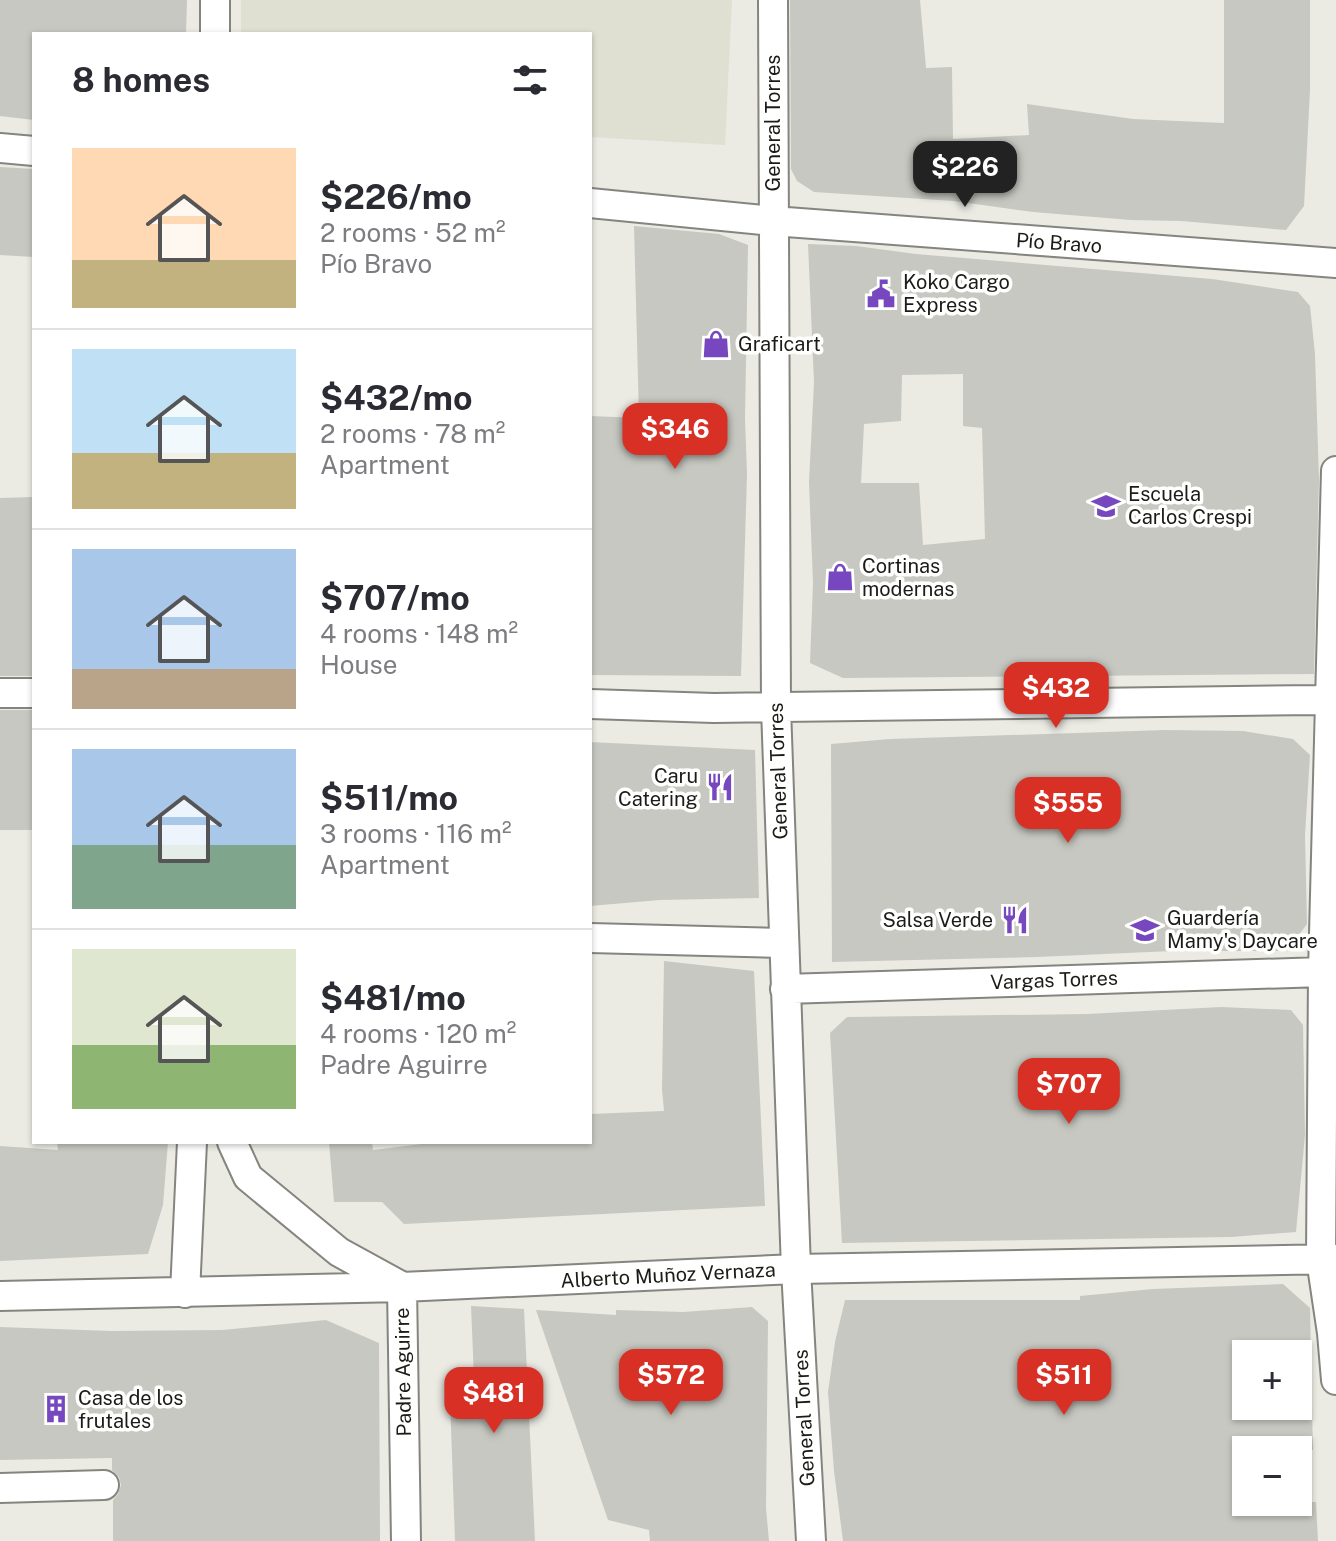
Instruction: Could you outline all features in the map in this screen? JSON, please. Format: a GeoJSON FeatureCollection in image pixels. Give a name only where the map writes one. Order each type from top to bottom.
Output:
{"type":"FeatureCollection","features":[{"type":"Feature","properties":{"kind":"street"},"geometry":{"type":"LineString","coordinates":[[215,0],[215,32]]}},
{"type":"Feature","properties":{"kind":"street","name":"General Torres"},"geometry":{"type":"LineString","coordinates":[[773,0],[776,708],[796,1269],[811,1541]]}},
{"type":"Feature","properties":{"kind":"street"},"geometry":{"type":"LineString","coordinates":[[0,148],[32,151]]}},
{"type":"Feature","properties":{"kind":"street","name":"Pío Bravo"},"geometry":{"type":"LineString","coordinates":[[592,203],[773,221],[1336,263]]}},
{"type":"Feature","properties":{"kind":"street"},"geometry":{"type":"LineString","coordinates":[[1336,471],[1334,697],[1323,972],[1328,1259],[1336,1380]]}},
{"type":"Feature","properties":{"kind":"street"},"geometry":{"type":"LineString","coordinates":[[0,693],[32,693]]}},
{"type":"Feature","properties":{"kind":"street"},"geometry":{"type":"LineString","coordinates":[[592,704],[776,708],[1317,700],[1334,697]]}},
{"type":"Feature","properties":{"kind":"street"},"geometry":{"type":"LineString","coordinates":[[592,938],[783,943]]}},
{"type":"Feature","properties":{"kind":"street","name":"Vargas Torres"},"geometry":{"type":"LineString","coordinates":[[785,989],[1323,972]]}},
{"type":"Feature","properties":{"kind":"street"},"geometry":{"type":"LineString","coordinates":[[185,1293],[192,1144]]}},
{"type":"Feature","properties":{"kind":"street","name":"Padre Aguirre"},"geometry":{"type":"LineString","coordinates":[[233,1144],[248,1177],[339,1252],[402,1287],[406,1541]]}},
{"type":"Feature","properties":{"kind":"street","name":"Alberto Muñoz Vernaza"},"geometry":{"type":"LineString","coordinates":[[0,1296],[402,1287],[796,1269],[1328,1259]]}},
{"type":"Feature","properties":{"kind":"street"},"geometry":{"type":"LineString","coordinates":[[0,1488],[104,1485]]}},
{"type":"Feature","properties":{"kind":"shaded area"},"geometry":{"type":"Polygon","coordinates":[[[241,0],[732,0],[725,145],[592,137],[592,32],[241,32],[241,0]]]}},
{"type":"Feature","properties":{"kind":"building"},"geometry":{"type":"Polygon","coordinates":[[[0,0],[187,0],[186,32],[32,32],[32,120],[0,116],[0,0]]]}},
{"type":"Feature","properties":{"kind":"building"},"geometry":{"type":"Polygon","coordinates":[[[790,0],[920,0],[926,68],[952,67],[953,139],[1029,135],[1027,104],[1133,119],[1224,123],[1224,0],[1310,0],[1310,90],[1304,206],[1286,230],[1131,220],[1033,212],[954,201],[814,192],[797,181],[791,169],[790,0]]]}},
{"type":"Feature","properties":{"kind":"building"},"geometry":{"type":"Polygon","coordinates":[[[0,167],[32,169],[32,257],[0,255],[0,167]]]}},
{"type":"Feature","properties":{"kind":"building"},"geometry":{"type":"Polygon","coordinates":[[[634,226],[719,234],[748,245],[747,474],[741,676],[592,675],[592,416],[639,418],[634,226]]]}},
{"type":"Feature","properties":{"kind":"building"},"geometry":{"type":"Polygon","coordinates":[[[808,244],[1212,279],[1298,292],[1310,306],[1315,354],[1319,480],[1314,674],[843,678],[810,663],[813,583],[809,482],[814,382],[808,244]],[[963,374],[902,375],[901,421],[864,424],[861,483],[919,483],[923,545],[985,539],[982,428],[963,426],[963,374]]]}},
{"type":"Feature","properties":{"kind":"building"},"geometry":{"type":"Polygon","coordinates":[[[32,497],[32,676],[0,676],[0,498],[32,497]]]}},
{"type":"Feature","properties":{"kind":"building"},"geometry":{"type":"Polygon","coordinates":[[[0,710],[32,710],[32,830],[0,830],[0,710]]]}},
{"type":"Feature","properties":{"kind":"building"},"geometry":{"type":"Polygon","coordinates":[[[1165,730],[1243,731],[1293,739],[1310,755],[1305,835],[1307,924],[1287,951],[1172,951],[832,962],[831,744],[890,739],[1165,730]]]}},
{"type":"Feature","properties":{"kind":"building"},"geometry":{"type":"Polygon","coordinates":[[[592,742],[755,750],[759,898],[660,900],[592,906],[592,742]]]}},
{"type":"Feature","properties":{"kind":"building"},"geometry":{"type":"Polygon","coordinates":[[[664,961],[754,971],[765,1206],[404,1224],[382,1202],[334,1202],[329,1144],[372,1144],[373,1150],[422,1144],[592,1144],[592,1114],[664,1111],[664,961]]]}},
{"type":"Feature","properties":{"kind":"building"},"geometry":{"type":"Polygon","coordinates":[[[1221,1007],[1291,1010],[1303,1025],[1305,1135],[1296,1232],[1231,1237],[842,1243],[830,1033],[847,1017],[1087,1014],[1221,1007]]]}},
{"type":"Feature","properties":{"kind":"building"},"geometry":{"type":"Polygon","coordinates":[[[57,1144],[168,1144],[163,1205],[148,1254],[0,1261],[0,1146],[58,1150],[57,1144]]]}},
{"type":"Feature","properties":{"kind":"building"},"geometry":{"type":"Polygon","coordinates":[[[1283,1284],[1310,1308],[1311,1340],[1232,1340],[1232,1420],[1312,1420],[1312,1406],[1313,1450],[1312,1436],[1232,1436],[1232,1516],[1312,1516],[1312,1502],[1316,1502],[1318,1541],[843,1541],[828,1392],[845,1300],[1080,1300],[1080,1296],[1153,1289],[1283,1284]]]}},
{"type":"Feature","properties":{"kind":"building"},"geometry":{"type":"Polygon","coordinates":[[[471,1306],[524,1309],[535,1541],[455,1541],[450,1398],[475,1402],[471,1306]]]}},
{"type":"Feature","properties":{"kind":"building"},"geometry":{"type":"Polygon","coordinates":[[[752,1307],[768,1321],[766,1508],[769,1541],[650,1541],[649,1530],[608,1520],[536,1310],[616,1315],[616,1310],[683,1312],[752,1307]]]}},
{"type":"Feature","properties":{"kind":"building"},"geometry":{"type":"Polygon","coordinates":[[[326,1320],[379,1343],[380,1541],[113,1541],[113,1500],[121,1485],[119,1477],[112,1470],[112,1458],[0,1460],[0,1327],[111,1331],[222,1330],[326,1320]]]}},
{"type":"Feature","properties":{"kind":"place","name":"Koko Cargo Express"},"geometry":{"type":"Point","coordinates":[881,294]}},
{"type":"Feature","properties":{"kind":"place","name":"Graficart"},"geometry":{"type":"Point","coordinates":[716,344]}},
{"type":"Feature","properties":{"kind":"place","name":"Escuela Carlos Crespi"},"geometry":{"type":"Point","coordinates":[1106,506]}},
{"type":"Feature","properties":{"kind":"place","name":"Cortinas modernas"},"geometry":{"type":"Point","coordinates":[840,577]}},
{"type":"Feature","properties":{"kind":"place","name":"Caru Catering"},"geometry":{"type":"Point","coordinates":[720,787]}},
{"type":"Feature","properties":{"kind":"place","name":"Salsa Verde"},"geometry":{"type":"Point","coordinates":[1015,920]}},
{"type":"Feature","properties":{"kind":"place","name":"Guardería Mamy's Daycare"},"geometry":{"type":"Point","coordinates":[1145,930]}},
{"type":"Feature","properties":{"kind":"place","name":"Casa de los frutales"},"geometry":{"type":"Point","coordinates":[56,1409]}}]}
